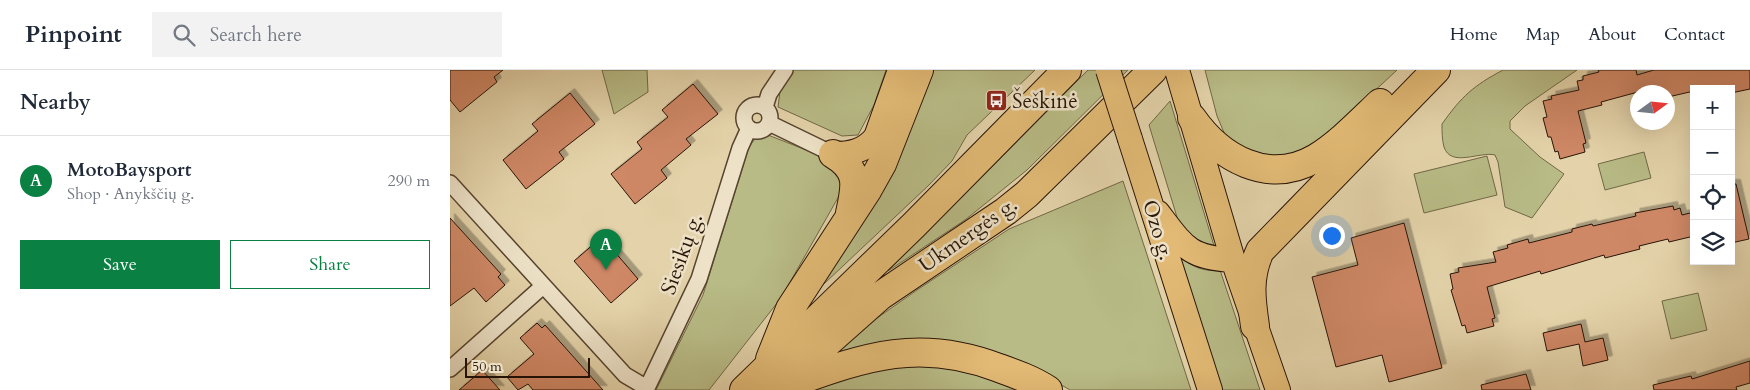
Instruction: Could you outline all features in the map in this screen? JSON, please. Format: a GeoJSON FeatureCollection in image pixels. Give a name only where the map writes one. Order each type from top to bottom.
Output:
{"type":"FeatureCollection","features":[{"type":"Feature","properties":{"kind":"highway"},"geometry":{"type":"LineString","coordinates":[[919,70],[882,164],[790,309],[772,382],[891,353],[923,351],[977,360],[1018,375],[1048,390]]}},
{"type":"Feature","properties":{"kind":"highway","name":"Ukmergės g."},"geometry":{"type":"LineString","coordinates":[[772,382],[914,225],[1067,70]]}},
{"type":"Feature","properties":{"kind":"highway","name":"Ukmergės g."},"geometry":{"type":"LineString","coordinates":[[744,390],[772,382],[880,296],[1006,211],[1027,194],[1153,70]]}},
{"type":"Feature","properties":{"kind":"highway"},"geometry":{"type":"LineString","coordinates":[[1188,106],[1203,133],[1229,156],[1251,165],[1284,169],[1315,159],[1328,150],[1378,105],[1412,70]]}},
{"type":"Feature","properties":{"kind":"highway"},"geometry":{"type":"LineString","coordinates":[[1255,326],[1250,291],[1252,268],[1260,251],[1436,70]]}},
{"type":"Feature","properties":{"kind":"highway"},"geometry":{"type":"LineString","coordinates":[[833,154],[843,160],[854,175],[854,193],[849,217]]}},
{"type":"Feature","properties":{"kind":"highway"},"geometry":{"type":"LineString","coordinates":[[1233,260],[1260,251]]}},
{"type":"Feature","properties":{"kind":"main road"},"geometry":{"type":"LineString","coordinates":[[833,154],[845,154],[869,146],[876,137],[900,70]]}},
{"type":"Feature","properties":{"kind":"main road","name":"Ozo g."},"geometry":{"type":"LineString","coordinates":[[1108,70],[1210,390]]}},
{"type":"Feature","properties":{"kind":"main road"},"geometry":{"type":"LineString","coordinates":[[1177,70],[1233,260],[1278,390]]}},
{"type":"Feature","properties":{"kind":"main road"},"geometry":{"type":"LineString","coordinates":[[1148,200],[1177,238],[1195,254],[1214,259],[1233,260]]}},
{"type":"Feature","properties":{"kind":"street"},"geometry":{"type":"LineString","coordinates":[[765,107],[769,94],[785,70]]}},
{"type":"Feature","properties":{"kind":"street"},"geometry":{"type":"LineString","coordinates":[[753,105],[765,107],[770,114],[769,123],[759,131],[749,128],[744,119],[746,110],[753,105]]}},
{"type":"Feature","properties":{"kind":"street"},"geometry":{"type":"LineString","coordinates":[[769,123],[833,154]]}},
{"type":"Feature","properties":{"kind":"street","name":"Siesikų g."},"geometry":{"type":"LineString","coordinates":[[646,389],[699,279],[740,148],[749,128]]}},
{"type":"Feature","properties":{"kind":"street"},"geometry":{"type":"LineString","coordinates":[[450,183],[625,376],[646,389]]}},
{"type":"Feature","properties":{"kind":"street"},"geometry":{"type":"LineString","coordinates":[[450,369],[543,286]]}},
{"type":"Feature","properties":{"kind":"green space"},"geometry":{"type":"Polygon","coordinates":[[[602,70],[647,70],[648,92],[614,114],[602,70]]]}},
{"type":"Feature","properties":{"kind":"green space"},"geometry":{"type":"Polygon","coordinates":[[[792,70],[886,70],[874,105],[858,135],[842,136],[778,107],[781,84],[792,70]]]}},
{"type":"Feature","properties":{"kind":"green space"},"geometry":{"type":"Polygon","coordinates":[[[931,70],[1035,70],[967,135],[952,161],[929,185],[809,298],[931,70]]]}},
{"type":"Feature","properties":{"kind":"green space"},"geometry":{"type":"Polygon","coordinates":[[[1088,70],[1128,70],[1027,170],[965,220],[888,271],[1088,70]]]}},
{"type":"Feature","properties":{"kind":"green space"},"geometry":{"type":"Polygon","coordinates":[[[1205,70],[1397,70],[1321,141],[1278,161],[1228,142],[1217,116],[1205,70]]]}},
{"type":"Feature","properties":{"kind":"green space"},"geometry":{"type":"Polygon","coordinates":[[[1503,70],[1577,70],[1525,106],[1510,121],[1510,129],[1540,157],[1564,174],[1532,218],[1505,207],[1498,162],[1495,155],[1453,157],[1448,153],[1443,144],[1442,124],[1456,106],[1469,92],[1503,70]]]}},
{"type":"Feature","properties":{"kind":"green space"},"geometry":{"type":"Polygon","coordinates":[[[1170,101],[1215,249],[1207,250],[1180,227],[1149,125],[1170,101]]]}},
{"type":"Feature","properties":{"kind":"green space"},"geometry":{"type":"Polygon","coordinates":[[[762,135],[768,135],[829,159],[839,171],[843,189],[781,298],[709,390],[656,390],[703,295],[749,147],[754,140],[762,135]]]}},
{"type":"Feature","properties":{"kind":"green space"},"geometry":{"type":"Polygon","coordinates":[[[1644,152],[1651,178],[1605,190],[1598,164],[1644,152]]]}},
{"type":"Feature","properties":{"kind":"green space"},"geometry":{"type":"Polygon","coordinates":[[[1487,156],[1497,195],[1424,213],[1414,174],[1487,156]]]}},
{"type":"Feature","properties":{"kind":"green space"},"geometry":{"type":"Polygon","coordinates":[[[1123,181],[1191,390],[1070,390],[1039,372],[838,358],[833,349],[1009,229],[1123,181]]]}},
{"type":"Feature","properties":{"kind":"green space"},"geometry":{"type":"Polygon","coordinates":[[[1177,254],[1187,262],[1202,269],[1220,270],[1260,390],[1220,390],[1177,254]]]}},
{"type":"Feature","properties":{"kind":"green space"},"geometry":{"type":"Polygon","coordinates":[[[1698,293],[1707,330],[1671,339],[1662,301],[1698,293]]]}},
{"type":"Feature","properties":{"kind":"green space"},"geometry":{"type":"Polygon","coordinates":[[[939,361],[1030,390],[806,390],[837,376],[939,361]]]}},
{"type":"Feature","properties":{"kind":"building"},"geometry":{"type":"Polygon","coordinates":[[[450,70],[503,70],[494,77],[497,82],[460,112],[450,100],[450,70]]]}},
{"type":"Feature","properties":{"kind":"building"},"geometry":{"type":"Polygon","coordinates":[[[1598,70],[1636,70],[1637,75],[1654,70],[1750,70],[1750,89],[1735,92],[1735,85],[1690,85],[1690,92],[1675,95],[1675,85],[1630,85],[1630,94],[1601,102],[1602,105],[1578,111],[1586,143],[1583,144],[1585,152],[1560,159],[1558,151],[1555,152],[1551,137],[1548,137],[1543,118],[1547,117],[1543,101],[1552,99],[1551,96],[1579,90],[1577,81],[1583,80],[1583,76],[1599,72],[1598,70]]]}},
{"type":"Feature","properties":{"kind":"building"},"geometry":{"type":"Polygon","coordinates":[[[693,84],[718,114],[686,139],[691,145],[661,170],[667,178],[635,204],[611,174],[642,149],[637,142],[668,117],[662,110],[693,84]]]}},
{"type":"Feature","properties":{"kind":"building"},"geometry":{"type":"Polygon","coordinates":[[[570,93],[595,124],[559,152],[564,159],[526,189],[503,160],[538,131],[532,124],[570,93]]]}},
{"type":"Feature","properties":{"kind":"building"},"geometry":{"type":"Polygon","coordinates":[[[1735,184],[1736,184],[1749,239],[1735,242],[1735,184]]]}},
{"type":"Feature","properties":{"kind":"building"},"geometry":{"type":"Polygon","coordinates":[[[1673,206],[1674,210],[1680,208],[1682,215],[1690,213],[1690,237],[1669,242],[1668,239],[1639,246],[1640,249],[1605,258],[1604,255],[1541,274],[1540,271],[1487,287],[1495,318],[1492,319],[1494,326],[1467,333],[1465,325],[1462,326],[1451,290],[1453,289],[1450,274],[1459,272],[1458,268],[1496,262],[1493,252],[1508,248],[1507,245],[1528,239],[1529,243],[1572,232],[1572,229],[1636,216],[1635,213],[1673,206]]]}},
{"type":"Feature","properties":{"kind":"building"},"geometry":{"type":"Polygon","coordinates":[[[450,218],[501,274],[498,277],[505,285],[486,302],[474,288],[450,306],[450,218]]]}},
{"type":"Feature","properties":{"kind":"building"},"geometry":{"type":"Polygon","coordinates":[[[1404,223],[1442,368],[1389,382],[1382,355],[1336,367],[1312,277],[1358,265],[1351,238],[1404,223]]]}},
{"type":"Feature","properties":{"kind":"building"},"geometry":{"type":"Polygon","coordinates":[[[602,237],[638,279],[611,303],[574,261],[602,237]]]}},
{"type":"Feature","properties":{"kind":"building"},"geometry":{"type":"Polygon","coordinates":[[[537,323],[542,328],[545,325],[603,390],[533,390],[528,384],[518,390],[507,377],[534,354],[520,338],[537,323]]]}},
{"type":"Feature","properties":{"kind":"building"},"geometry":{"type":"Polygon","coordinates":[[[1581,324],[1585,342],[1603,338],[1608,360],[1583,366],[1579,344],[1547,351],[1543,333],[1581,324]]]}},
{"type":"Feature","properties":{"kind":"building"},"geometry":{"type":"Polygon","coordinates":[[[1750,361],[1750,383],[1736,387],[1737,390],[1654,390],[1653,385],[1691,376],[1692,379],[1750,361]]]}},
{"type":"Feature","properties":{"kind":"building"},"geometry":{"type":"Polygon","coordinates":[[[482,370],[500,390],[459,390],[472,379],[482,370]]]}},
{"type":"Feature","properties":{"kind":"building"},"geometry":{"type":"Polygon","coordinates":[[[1526,374],[1531,390],[1482,390],[1481,385],[1526,374]]]}},
{"type":"Feature","properties":{"kind":"place","name":"Šeškinė"},"geometry":{"type":"Point","coordinates":[996,101]}},
{"type":"Feature","properties":{"kind":"place","name":"MotoBaysport"},"geometry":{"type":"Point","coordinates":[606,270]}}]}
